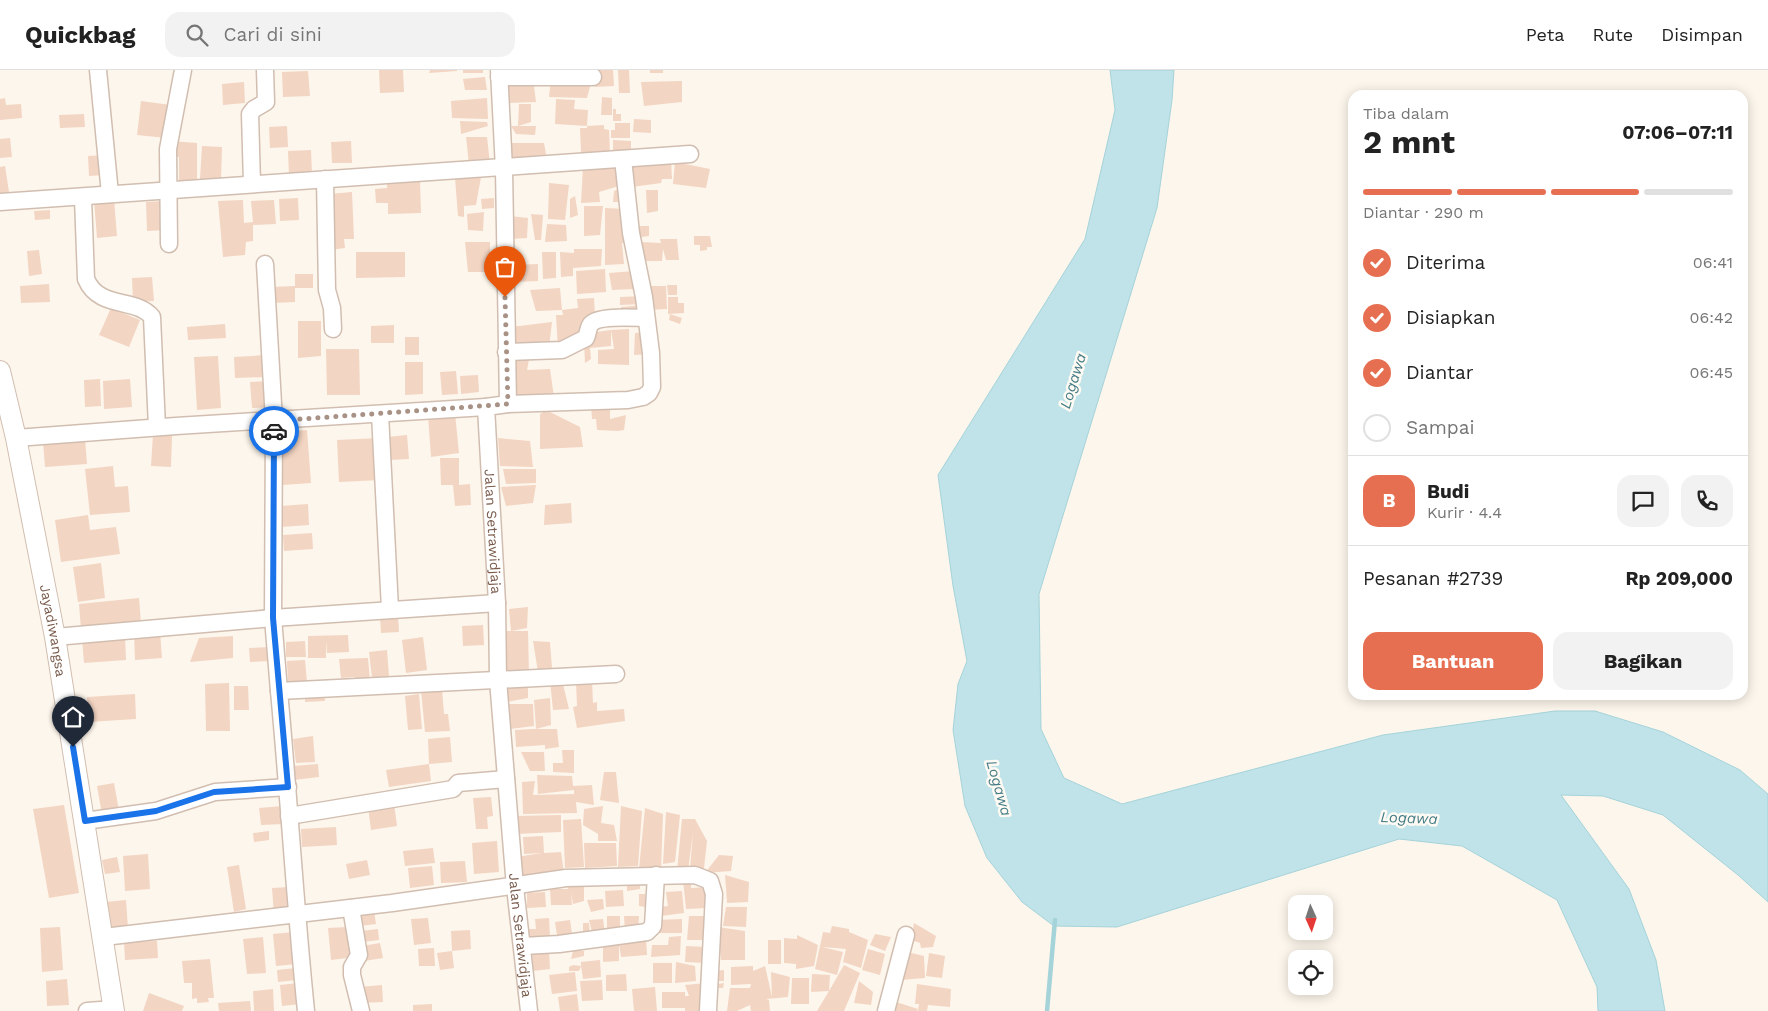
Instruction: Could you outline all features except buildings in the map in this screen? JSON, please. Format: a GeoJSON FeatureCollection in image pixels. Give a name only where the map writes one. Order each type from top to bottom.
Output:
{"type":"FeatureCollection","features":[{"type":"Feature","properties":{"kind":"street"},"geometry":{"type":"LineString","coordinates":[[98,70],[110,194]]}},
{"type":"Feature","properties":{"kind":"street"},"geometry":{"type":"LineString","coordinates":[[169,244],[168,149],[183,70]]}},
{"type":"Feature","properties":{"kind":"street"},"geometry":{"type":"LineString","coordinates":[[252,184],[250,114],[254,109],[266,102],[265,70]]}},
{"type":"Feature","properties":{"kind":"street"},"geometry":{"type":"LineString","coordinates":[[508,404],[504,169],[499,74],[593,77]]}},
{"type":"Feature","properties":{"kind":"street"},"geometry":{"type":"LineString","coordinates":[[0,202],[83,198],[110,194],[325,179],[504,169],[690,154]]}},
{"type":"Feature","properties":{"kind":"street"},"geometry":{"type":"LineString","coordinates":[[16,438],[508,404],[612,402],[643,397],[649,394],[652,387],[651,353],[631,234],[623,159]]}},
{"type":"Feature","properties":{"kind":"street"},"geometry":{"type":"LineString","coordinates":[[325,179],[327,290],[332,308],[333,329]]}},
{"type":"Feature","properties":{"kind":"street"},"geometry":{"type":"LineString","coordinates":[[83,198],[86,279],[88,284],[96,294],[121,305],[144,309],[152,317],[157,427]]}},
{"type":"Feature","properties":{"kind":"street"},"geometry":{"type":"LineString","coordinates":[[265,264],[274,421],[273,618],[288,787],[296,915],[306,1011]]}},
{"type":"Feature","properties":{"kind":"street"},"geometry":{"type":"LineString","coordinates":[[506,352],[562,350],[586,338],[594,321],[646,318]]}},
{"type":"Feature","properties":{"kind":"street","name":"Jayadiwangsa"},"geometry":{"type":"LineString","coordinates":[[0,371],[16,438],[55,637],[104,937],[114,1010]]}},
{"type":"Feature","properties":{"kind":"street","name":"Jalan Setrawidjaja"},"geometry":{"type":"LineString","coordinates":[[486,407],[497,603],[498,680],[515,887],[529,1011]]}},
{"type":"Feature","properties":{"kind":"street"},"geometry":{"type":"LineString","coordinates":[[380,414],[390,609]]}},
{"type":"Feature","properties":{"kind":"street"},"geometry":{"type":"LineString","coordinates":[[55,637],[390,609],[497,603]]}},
{"type":"Feature","properties":{"kind":"street"},"geometry":{"type":"LineString","coordinates":[[279,691],[616,674]]}},
{"type":"Feature","properties":{"kind":"street"},"geometry":{"type":"LineString","coordinates":[[289,816],[453,789],[458,784],[506,779]]}},
{"type":"Feature","properties":{"kind":"street"},"geometry":{"type":"LineString","coordinates":[[85,821],[156,811],[214,792],[288,787]]}},
{"type":"Feature","properties":{"kind":"street"},"geometry":{"type":"LineString","coordinates":[[523,946],[559,944],[648,932],[653,926],[656,875]]}},
{"type":"Feature","properties":{"kind":"street"},"geometry":{"type":"LineString","coordinates":[[104,937],[351,908],[515,887],[528,883],[566,878],[695,875],[710,881],[713,887],[713,940],[708,1011]]}},
{"type":"Feature","properties":{"kind":"street"},"geometry":{"type":"LineString","coordinates":[[351,908],[359,954],[352,967],[352,975],[361,1011]]}},
{"type":"Feature","properties":{"kind":"street"},"geometry":{"type":"LineString","coordinates":[[886,1011],[906,934]]}},
{"type":"Feature","properties":{"kind":"street"},"geometry":{"type":"LineString","coordinates":[[87,1011],[114,1010]]}},
{"type":"Feature","properties":{"kind":"water","name":"Logawa"},"geometry":{"type":"Polygon","coordinates":[[[1110,70],[1174,70],[1172,100],[1157,208],[1039,594],[1041,729],[1064,778],[1122,804],[1383,735],[1555,711],[1595,711],[1663,732],[1740,770],[1768,794],[1768,902],[1738,875],[1663,815],[1603,796],[1561,795],[1629,889],[1656,960],[1665,1011],[1598,1011],[1597,987],[1557,900],[1462,846],[1399,839],[1117,927],[1054,926],[1022,902],[987,858],[965,806],[953,730],[958,684],[967,661],[953,586],[938,475],[1085,239],[1115,110],[1110,70]]]}},
{"type":"Feature","properties":{"kind":"waterway"},"geometry":{"type":"LineString","coordinates":[[1047,1011],[1055,920]]}},
{"type":"Feature","properties":{"kind":"way so far"},"geometry":{"type":"LineString","coordinates":[[274,431],[274,421],[508,404],[505,297]]}},
{"type":"Feature","properties":{"kind":"route"},"geometry":{"type":"LineString","coordinates":[[73,747],[85,821],[119,818],[156,811],[214,792],[249,788],[288,787],[273,618],[274,431]]}}]}
